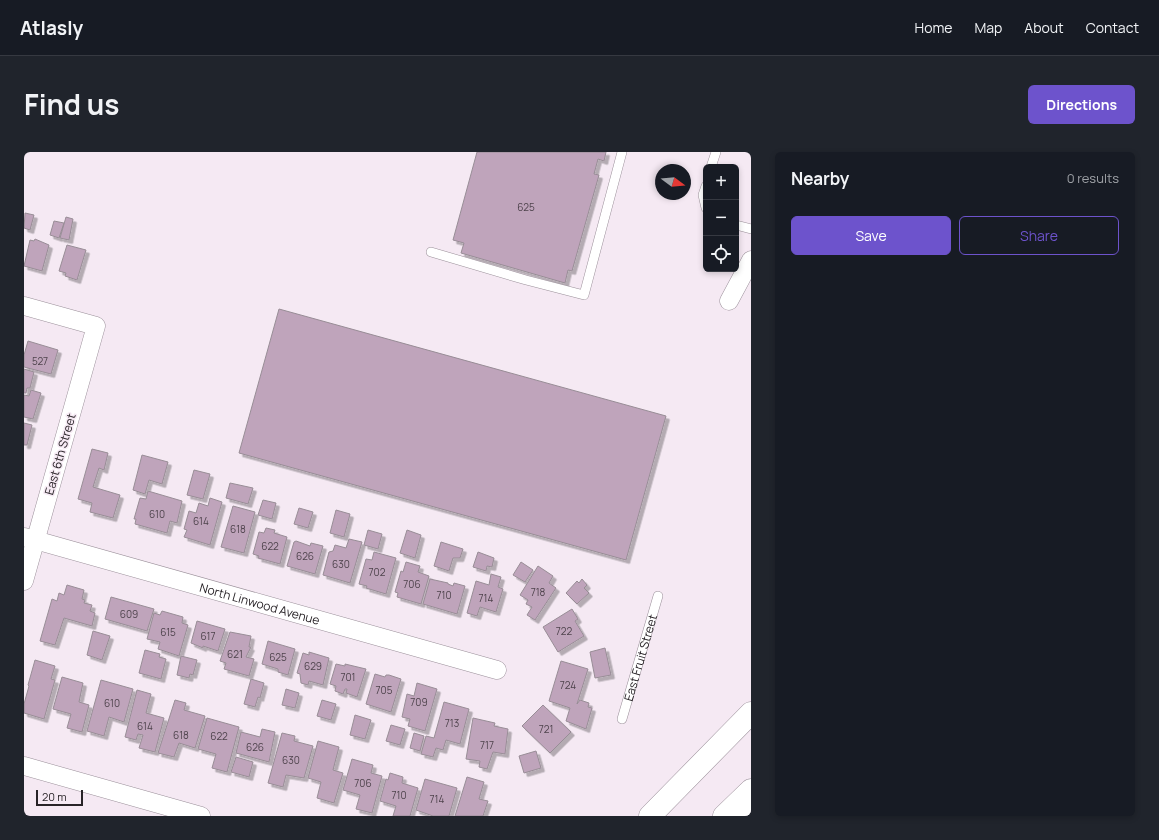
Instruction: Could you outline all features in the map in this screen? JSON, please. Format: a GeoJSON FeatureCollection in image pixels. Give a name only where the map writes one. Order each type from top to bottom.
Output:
{"type":"FeatureCollection","features":[{"type":"Feature","properties":{"kind":"highway"},"geometry":{"type":"LineString","coordinates":[[651,812],[751,713]]}},
{"type":"Feature","properties":{"kind":"highway"},"geometry":{"type":"LineString","coordinates":[[724,816],[751,790]]}},
{"type":"Feature","properties":{"kind":"street"},"geometry":{"type":"LineString","coordinates":[[728,301],[751,260]]}},
{"type":"Feature","properties":{"kind":"street","name":"East 6th Street"},"geometry":{"type":"LineString","coordinates":[[24,306],[96,326],[30,539],[24,581]]}},
{"type":"Feature","properties":{"kind":"street","name":"North Linwood Avenue"},"geometry":{"type":"LineString","coordinates":[[30,539],[497,670]]}},
{"type":"Feature","properties":{"kind":"street"},"geometry":{"type":"LineString","coordinates":[[24,766],[201,816]]}},
{"type":"Feature","properties":{"kind":"lane"},"geometry":{"type":"LineString","coordinates":[[430,252],[584,295],[622,152]]}},
{"type":"Feature","properties":{"kind":"lane"},"geometry":{"type":"LineString","coordinates":[[713,164],[716,152]]}},
{"type":"Feature","properties":{"kind":"lane"},"geometry":{"type":"LineString","coordinates":[[739,226],[751,230]]}},
{"type":"Feature","properties":{"kind":"lane","name":"East Fruit Street"},"geometry":{"type":"LineString","coordinates":[[622,719],[658,596]]}},
{"type":"Feature","properties":{"kind":"building"},"geometry":{"type":"Polygon","coordinates":[[[477,152],[606,152],[604,161],[598,159],[594,174],[599,175],[572,271],[568,270],[565,283],[461,253],[464,243],[453,240],[477,152]]]}},
{"type":"Feature","properties":{"kind":"building"},"geometry":{"type":"Polygon","coordinates":[[[25,213],[34,215],[30,230],[24,228],[25,213]]]}},
{"type":"Feature","properties":{"kind":"building"},"geometry":{"type":"Polygon","coordinates":[[[66,217],[73,219],[69,240],[60,238],[66,217]]]}},
{"type":"Feature","properties":{"kind":"building"},"geometry":{"type":"Polygon","coordinates":[[[54,221],[64,223],[59,238],[50,235],[54,221]]]}},
{"type":"Feature","properties":{"kind":"building"},"geometry":{"type":"Polygon","coordinates":[[[35,239],[49,245],[42,271],[24,266],[30,240],[34,241],[35,239]]]}},
{"type":"Feature","properties":{"kind":"building"},"geometry":{"type":"Polygon","coordinates":[[[67,245],[86,250],[77,280],[65,276],[66,273],[59,271],[67,245]]]}},
{"type":"Feature","properties":{"kind":"building"},"geometry":{"type":"Polygon","coordinates":[[[279,309],[666,416],[626,560],[239,453],[279,309]]]}},
{"type":"Feature","properties":{"kind":"building"},"geometry":{"type":"Polygon","coordinates":[[[28,341],[58,350],[51,374],[24,367],[24,355],[28,341]]]}},
{"type":"Feature","properties":{"kind":"building"},"geometry":{"type":"Polygon","coordinates":[[[24,369],[34,372],[30,388],[27,388],[26,393],[24,393],[24,369]]]}},
{"type":"Feature","properties":{"kind":"building"},"geometry":{"type":"Polygon","coordinates":[[[31,390],[41,393],[33,419],[24,417],[24,395],[29,396],[31,390]]]}},
{"type":"Feature","properties":{"kind":"building"},"geometry":{"type":"Polygon","coordinates":[[[24,423],[32,425],[27,445],[24,445],[24,423]]]}},
{"type":"Feature","properties":{"kind":"building"},"geometry":{"type":"Polygon","coordinates":[[[92,449],[108,453],[104,470],[99,468],[93,487],[120,495],[113,518],[90,512],[92,503],[78,499],[92,449]]]}},
{"type":"Feature","properties":{"kind":"building"},"geometry":{"type":"Polygon","coordinates":[[[142,455],[168,462],[162,484],[149,480],[145,494],[133,490],[142,455]]]}},
{"type":"Feature","properties":{"kind":"building"},"geometry":{"type":"Polygon","coordinates":[[[194,470],[210,474],[203,499],[187,495],[194,470]]]}},
{"type":"Feature","properties":{"kind":"building"},"geometry":{"type":"Polygon","coordinates":[[[230,483],[253,488],[248,504],[226,498],[230,483]]]}},
{"type":"Feature","properties":{"kind":"building"},"geometry":{"type":"Polygon","coordinates":[[[148,491],[182,501],[177,523],[170,521],[167,533],[135,524],[136,519],[134,519],[140,498],[146,499],[148,491]]]}},
{"type":"Feature","properties":{"kind":"building"},"geometry":{"type":"Polygon","coordinates":[[[210,498],[222,502],[210,545],[184,537],[187,530],[184,529],[189,511],[196,513],[199,503],[208,506],[210,498]]]}},
{"type":"Feature","properties":{"kind":"building"},"geometry":{"type":"Polygon","coordinates":[[[263,500],[276,503],[272,519],[258,515],[263,500]]]}},
{"type":"Feature","properties":{"kind":"building"},"geometry":{"type":"Polygon","coordinates":[[[233,506],[255,512],[244,553],[221,547],[233,506]]]}},
{"type":"Feature","properties":{"kind":"building"},"geometry":{"type":"Polygon","coordinates":[[[299,508],[313,512],[308,528],[294,524],[299,508]]]}},
{"type":"Feature","properties":{"kind":"building"},"geometry":{"type":"Polygon","coordinates":[[[336,510],[350,514],[344,537],[330,533],[336,510]]]}},
{"type":"Feature","properties":{"kind":"building"},"geometry":{"type":"Polygon","coordinates":[[[266,528],[275,530],[274,533],[287,537],[280,564],[258,558],[259,556],[253,554],[259,532],[264,533],[266,528]]]}},
{"type":"Feature","properties":{"kind":"building"},"geometry":{"type":"Polygon","coordinates":[[[368,530],[382,534],[378,549],[364,545],[368,530]]]}},
{"type":"Feature","properties":{"kind":"building"},"geometry":{"type":"Polygon","coordinates":[[[407,530],[421,535],[415,558],[400,553],[407,530]]]}},
{"type":"Feature","properties":{"kind":"building"},"geometry":{"type":"Polygon","coordinates":[[[349,539],[362,542],[350,583],[323,575],[329,552],[333,551],[335,545],[346,548],[349,539]]]}},
{"type":"Feature","properties":{"kind":"building"},"geometry":{"type":"Polygon","coordinates":[[[296,541],[310,546],[311,543],[323,546],[315,574],[287,566],[294,542],[296,541]]]}},
{"type":"Feature","properties":{"kind":"building"},"geometry":{"type":"Polygon","coordinates":[[[441,542],[463,549],[460,558],[453,558],[449,571],[434,566],[441,542]]]}},
{"type":"Feature","properties":{"kind":"building"},"geometry":{"type":"Polygon","coordinates":[[[374,552],[396,558],[386,594],[366,588],[367,586],[359,584],[366,559],[372,560],[374,552]]]}},
{"type":"Feature","properties":{"kind":"building"},"geometry":{"type":"Polygon","coordinates":[[[478,552],[494,558],[492,567],[487,566],[486,571],[473,567],[478,552]]]}},
{"type":"Feature","properties":{"kind":"building"},"geometry":{"type":"Polygon","coordinates":[[[406,562],[420,566],[418,572],[429,576],[421,604],[397,597],[398,593],[395,592],[401,571],[403,572],[406,562]]]}},
{"type":"Feature","properties":{"kind":"building"},"geometry":{"type":"Polygon","coordinates":[[[521,562],[533,570],[525,582],[513,575],[521,562]]]}},
{"type":"Feature","properties":{"kind":"building"},"geometry":{"type":"Polygon","coordinates":[[[538,566],[553,576],[549,583],[556,588],[535,620],[527,615],[532,607],[526,604],[528,600],[520,595],[538,566]]]}},
{"type":"Feature","properties":{"kind":"building"},"geometry":{"type":"Polygon","coordinates":[[[491,574],[501,577],[498,587],[503,589],[496,612],[480,607],[477,616],[467,613],[476,581],[489,585],[491,574]]]}},
{"type":"Feature","properties":{"kind":"building"},"geometry":{"type":"Polygon","coordinates":[[[430,579],[448,583],[453,586],[454,583],[465,586],[457,614],[423,604],[430,579]]]}},
{"type":"Feature","properties":{"kind":"building"},"geometry":{"type":"Polygon","coordinates":[[[582,579],[587,585],[584,588],[589,593],[577,604],[566,593],[577,581],[579,583],[582,579]]]}},
{"type":"Feature","properties":{"kind":"building"},"geometry":{"type":"Polygon","coordinates":[[[67,585],[84,590],[82,599],[85,600],[84,603],[92,605],[90,611],[95,613],[92,626],[64,618],[55,645],[40,641],[52,599],[57,601],[59,593],[64,595],[67,585]]]}},
{"type":"Feature","properties":{"kind":"building"},"geometry":{"type":"Polygon","coordinates":[[[111,597],[154,609],[147,631],[105,619],[111,597]]]}},
{"type":"Feature","properties":{"kind":"building"},"geometry":{"type":"Polygon","coordinates":[[[572,609],[578,619],[575,621],[584,636],[558,652],[543,627],[572,609]]]}},
{"type":"Feature","properties":{"kind":"building"},"geometry":{"type":"Polygon","coordinates":[[[162,611],[183,617],[182,623],[188,625],[179,656],[158,649],[160,642],[147,639],[154,613],[160,615],[162,611]]]}},
{"type":"Feature","properties":{"kind":"building"},"geometry":{"type":"Polygon","coordinates":[[[197,621],[225,629],[218,651],[203,646],[203,648],[191,643],[197,621]]]}},
{"type":"Feature","properties":{"kind":"building"},"geometry":{"type":"Polygon","coordinates":[[[93,631],[110,636],[102,660],[87,655],[93,631]]]}},
{"type":"Feature","properties":{"kind":"building"},"geometry":{"type":"Polygon","coordinates":[[[230,632],[251,636],[249,647],[251,647],[246,657],[254,659],[249,676],[224,669],[226,663],[220,661],[230,632]]]}},
{"type":"Feature","properties":{"kind":"building"},"geometry":{"type":"Polygon","coordinates":[[[268,641],[295,649],[288,675],[278,672],[278,669],[262,664],[268,641]]]}},
{"type":"Feature","properties":{"kind":"building"},"geometry":{"type":"Polygon","coordinates":[[[605,648],[611,675],[595,678],[590,652],[605,648]]]}},
{"type":"Feature","properties":{"kind":"building"},"geometry":{"type":"Polygon","coordinates":[[[145,650],[160,654],[159,657],[166,659],[161,679],[139,673],[145,650]]]}},
{"type":"Feature","properties":{"kind":"building"},"geometry":{"type":"Polygon","coordinates":[[[309,652],[329,658],[323,685],[309,681],[308,685],[301,683],[300,674],[297,673],[303,653],[309,655],[309,652]]]}},
{"type":"Feature","properties":{"kind":"building"},"geometry":{"type":"Polygon","coordinates":[[[181,656],[197,660],[193,675],[190,674],[189,678],[177,675],[181,656]]]}},
{"type":"Feature","properties":{"kind":"building"},"geometry":{"type":"Polygon","coordinates":[[[35,660],[55,666],[51,679],[55,680],[44,719],[24,713],[24,704],[35,660]]]}},
{"type":"Feature","properties":{"kind":"building"},"geometry":{"type":"Polygon","coordinates":[[[561,661],[588,669],[577,704],[580,700],[589,703],[588,707],[592,708],[586,729],[566,721],[570,708],[549,701],[561,661]]]}},
{"type":"Feature","properties":{"kind":"building"},"geometry":{"type":"Polygon","coordinates":[[[336,664],[345,666],[345,664],[366,669],[357,697],[346,693],[347,689],[345,689],[343,694],[335,691],[336,686],[330,684],[336,664]]]}},
{"type":"Feature","properties":{"kind":"building"},"geometry":{"type":"Polygon","coordinates":[[[375,674],[385,677],[386,675],[389,675],[401,679],[391,712],[366,704],[375,674]]]}},
{"type":"Feature","properties":{"kind":"building"},"geometry":{"type":"Polygon","coordinates":[[[62,677],[83,683],[79,702],[89,705],[82,732],[67,728],[71,714],[53,709],[62,677]]]}},
{"type":"Feature","properties":{"kind":"building"},"geometry":{"type":"Polygon","coordinates":[[[251,679],[264,683],[260,698],[258,697],[255,707],[244,704],[251,679]]]}},
{"type":"Feature","properties":{"kind":"building"},"geometry":{"type":"Polygon","coordinates":[[[101,680],[133,689],[124,722],[109,717],[104,736],[87,731],[101,680]]]}},
{"type":"Feature","properties":{"kind":"building"},"geometry":{"type":"Polygon","coordinates":[[[417,683],[437,689],[425,731],[408,726],[410,719],[402,717],[407,694],[414,696],[417,683]]]}},
{"type":"Feature","properties":{"kind":"building"},"geometry":{"type":"Polygon","coordinates":[[[286,689],[299,693],[295,708],[282,705],[286,689]]]}},
{"type":"Feature","properties":{"kind":"building"},"geometry":{"type":"Polygon","coordinates":[[[137,690],[151,694],[146,713],[164,718],[155,752],[139,748],[143,735],[138,734],[136,740],[125,737],[137,690]]]}},
{"type":"Feature","properties":{"kind":"building"},"geometry":{"type":"Polygon","coordinates":[[[175,700],[186,703],[184,710],[205,716],[195,748],[179,743],[174,757],[158,753],[175,700]]]}},
{"type":"Feature","properties":{"kind":"building"},"geometry":{"type":"Polygon","coordinates":[[[322,700],[336,704],[331,720],[317,716],[322,700]]]}},
{"type":"Feature","properties":{"kind":"building"},"geometry":{"type":"Polygon","coordinates":[[[444,702],[469,709],[460,744],[446,740],[443,750],[436,748],[433,757],[421,754],[426,736],[434,738],[444,702]]]}},
{"type":"Feature","properties":{"kind":"building"},"geometry":{"type":"Polygon","coordinates":[[[543,705],[571,732],[550,753],[522,726],[543,705]]]}},
{"type":"Feature","properties":{"kind":"building"},"geometry":{"type":"Polygon","coordinates":[[[355,715],[371,720],[365,739],[350,735],[355,715]]]}},
{"type":"Feature","properties":{"kind":"building"},"geometry":{"type":"Polygon","coordinates":[[[207,718],[239,727],[227,772],[212,768],[216,754],[198,749],[207,718]]]}},
{"type":"Feature","properties":{"kind":"building"},"geometry":{"type":"Polygon","coordinates":[[[473,718],[495,723],[494,726],[508,729],[505,754],[493,752],[487,769],[479,767],[480,761],[466,759],[473,718]]]}},
{"type":"Feature","properties":{"kind":"building"},"geometry":{"type":"Polygon","coordinates":[[[391,725],[405,729],[400,745],[386,741],[391,725]]]}},
{"type":"Feature","properties":{"kind":"building"},"geometry":{"type":"Polygon","coordinates":[[[262,729],[275,732],[269,762],[236,753],[241,732],[260,737],[262,729]]]}},
{"type":"Feature","properties":{"kind":"building"},"geometry":{"type":"Polygon","coordinates":[[[282,733],[295,736],[294,741],[313,746],[304,778],[286,775],[283,787],[268,783],[282,733]]]}},
{"type":"Feature","properties":{"kind":"building"},"geometry":{"type":"Polygon","coordinates":[[[414,733],[424,736],[420,751],[410,748],[414,733]]]}},
{"type":"Feature","properties":{"kind":"building"},"geometry":{"type":"Polygon","coordinates":[[[318,741],[339,747],[333,770],[343,773],[334,803],[317,798],[321,782],[308,778],[318,741]]]}},
{"type":"Feature","properties":{"kind":"building"},"geometry":{"type":"Polygon","coordinates":[[[536,751],[541,768],[524,773],[519,756],[536,751]]]}},
{"type":"Feature","properties":{"kind":"building"},"geometry":{"type":"Polygon","coordinates":[[[236,757],[253,762],[249,777],[231,772],[236,757]]]}},
{"type":"Feature","properties":{"kind":"building"},"geometry":{"type":"Polygon","coordinates":[[[352,759],[373,765],[371,773],[382,776],[372,813],[356,809],[360,795],[343,790],[352,759]]]}},
{"type":"Feature","properties":{"kind":"building"},"geometry":{"type":"Polygon","coordinates":[[[390,773],[403,777],[402,783],[418,788],[410,816],[393,816],[396,806],[380,801],[386,779],[388,780],[390,773]]]}},
{"type":"Feature","properties":{"kind":"building"},"geometry":{"type":"Polygon","coordinates":[[[467,777],[484,782],[479,799],[488,801],[483,816],[455,816],[467,777]]]}},
{"type":"Feature","properties":{"kind":"building"},"geometry":{"type":"Polygon","coordinates":[[[425,779],[457,788],[449,816],[433,816],[416,810],[425,779]]]}}]}
